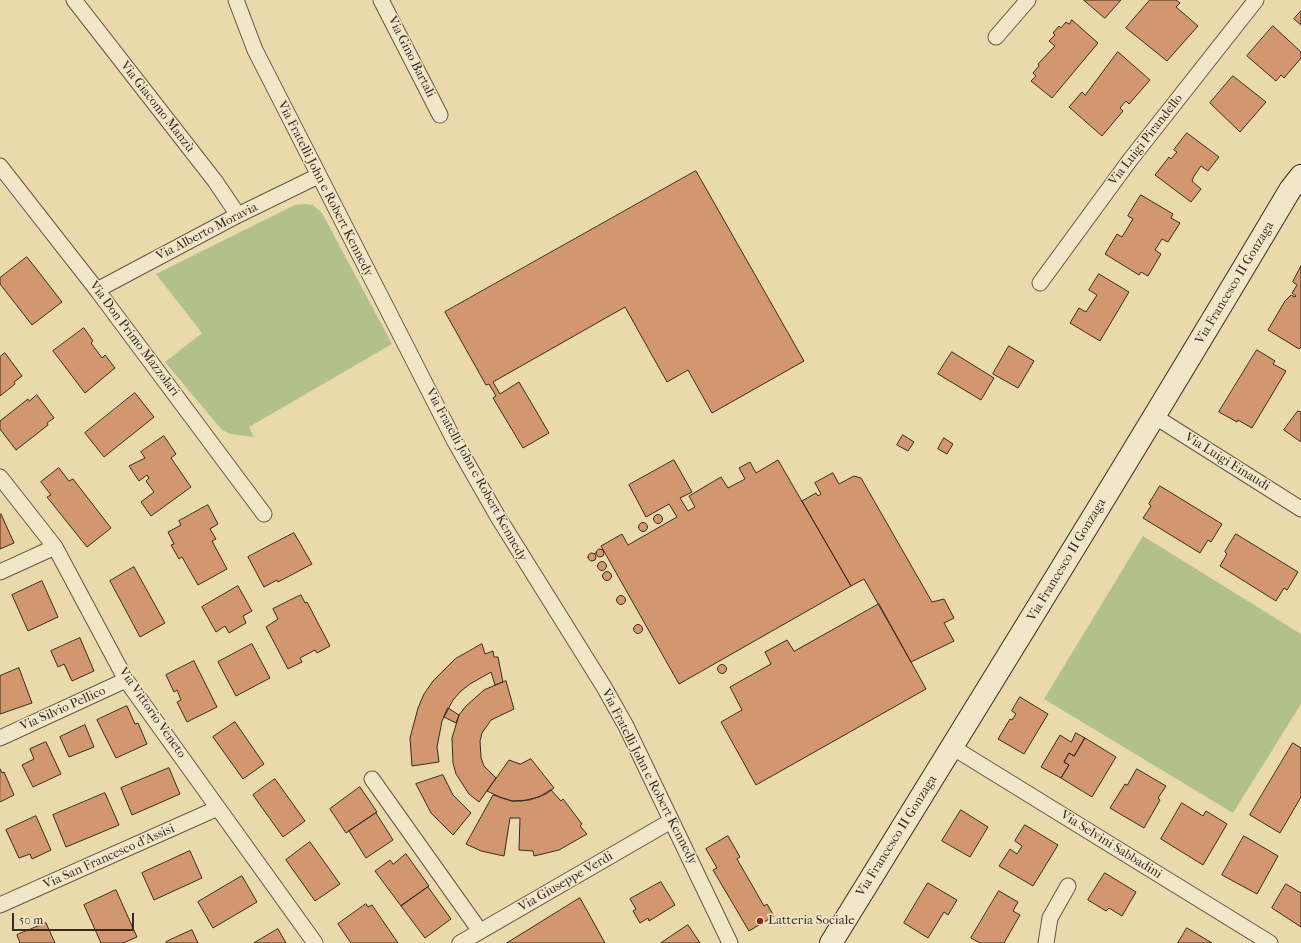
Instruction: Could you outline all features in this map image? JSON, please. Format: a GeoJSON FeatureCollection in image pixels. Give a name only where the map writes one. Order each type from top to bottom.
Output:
{"type":"FeatureCollection","features":[{"type":"Feature","properties":{"kind":"street","name":"Via Giacomo Manzù"},"geometry":{"type":"LineString","coordinates":[[74,0],[215,181],[238,215]]}},
{"type":"Feature","properties":{"kind":"street","name":"Via Fratelli John e Robert Kennedy"},"geometry":{"type":"LineString","coordinates":[[236,0],[255,50],[454,440],[531,572],[610,697],[626,726],[730,943]]}},
{"type":"Feature","properties":{"kind":"street","name":"Via Gino Bartali"},"geometry":{"type":"LineString","coordinates":[[381,0],[440,114]]}},
{"type":"Feature","properties":{"kind":"street"},"geometry":{"type":"LineString","coordinates":[[996,37],[1028,0]]}},
{"type":"Feature","properties":{"kind":"street","name":"Via Luigi Pirandello"},"geometry":{"type":"LineString","coordinates":[[1040,283],[1130,160],[1256,0]]}},
{"type":"Feature","properties":{"kind":"street","name":"Via Don Primo Mazzolari"},"geometry":{"type":"LineString","coordinates":[[0,166],[97,290],[264,514]]}},
{"type":"Feature","properties":{"kind":"street","name":"Via Alberto Moravia"},"geometry":{"type":"LineString","coordinates":[[97,290],[238,215],[318,176]]}},
{"type":"Feature","properties":{"kind":"street","name":"Via Francesco II Gonzaga"},"geometry":{"type":"LineString","coordinates":[[831,943],[1154,416],[1297,188]]}},
{"type":"Feature","properties":{"kind":"street","name":"Via Luigi Einaudi"},"geometry":{"type":"LineString","coordinates":[[1154,416],[1301,509]]}},
{"type":"Feature","properties":{"kind":"street","name":"Via Vittorio Veneto"},"geometry":{"type":"LineString","coordinates":[[0,476],[55,547],[126,680],[315,943]]}},
{"type":"Feature","properties":{"kind":"street"},"geometry":{"type":"LineString","coordinates":[[0,572],[55,547]]}},
{"type":"Feature","properties":{"kind":"street","name":"Via Silvio Pellico"},"geometry":{"type":"LineString","coordinates":[[0,738],[126,680]]}},
{"type":"Feature","properties":{"kind":"street","name":"Via Selvini Sabbadini"},"geometry":{"type":"LineString","coordinates":[[952,747],[1270,943]]}},
{"type":"Feature","properties":{"kind":"street"},"geometry":{"type":"LineString","coordinates":[[372,779],[480,932]]}},
{"type":"Feature","properties":{"kind":"street","name":"Via San Francesco d'Assisi"},"geometry":{"type":"LineString","coordinates":[[0,905],[218,808]]}},
{"type":"Feature","properties":{"kind":"street","name":"Via Giuseppe Verdi"},"geometry":{"type":"LineString","coordinates":[[460,943],[671,820]]}},
{"type":"Feature","properties":{"kind":"street"},"geometry":{"type":"LineString","coordinates":[[1046,943],[1050,918],[1068,886]]}},
{"type":"Feature","properties":{"kind":"green space"},"geometry":{"type":"Polygon","coordinates":[[[295,205],[313,205],[322,213],[392,344],[249,427],[254,437],[230,434],[222,430],[165,362],[202,333],[156,274],[295,205]]]}},
{"type":"Feature","properties":{"kind":"green space"},"geometry":{"type":"Polygon","coordinates":[[[1143,536],[1301,634],[1301,704],[1233,813],[1044,699],[1143,536]]]}},
{"type":"Feature","properties":{"kind":"building"},"geometry":{"type":"Polygon","coordinates":[[[1084,0],[1121,0],[1105,18],[1084,0]]]}},
{"type":"Feature","properties":{"kind":"building"},"geometry":{"type":"Polygon","coordinates":[[[1150,0],[1176,0],[1180,3],[1176,7],[1198,26],[1167,61],[1126,28],[1150,0]]]}},
{"type":"Feature","properties":{"kind":"building"},"geometry":{"type":"Polygon","coordinates":[[[1301,11],[1301,25],[1294,19],[1301,11]]]}},
{"type":"Feature","properties":{"kind":"building"},"geometry":{"type":"Polygon","coordinates":[[[1072,20],[1098,43],[1052,98],[1031,81],[1036,76],[1033,73],[1039,66],[1038,64],[1055,46],[1049,41],[1055,35],[1053,33],[1059,26],[1061,28],[1066,22],[1069,24],[1072,20]]]}},
{"type":"Feature","properties":{"kind":"building"},"geometry":{"type":"Polygon","coordinates":[[[1273,26],[1301,52],[1301,58],[1284,78],[1281,75],[1276,81],[1247,56],[1273,26]]]}},
{"type":"Feature","properties":{"kind":"building"},"geometry":{"type":"Polygon","coordinates":[[[1118,52],[1150,80],[1129,104],[1126,101],[1120,108],[1123,111],[1102,136],[1069,107],[1082,92],[1085,95],[1118,52]]]}},
{"type":"Feature","properties":{"kind":"building"},"geometry":{"type":"Polygon","coordinates":[[[1233,76],[1266,102],[1240,132],[1210,103],[1233,76]]]}},
{"type":"Feature","properties":{"kind":"building"},"geometry":{"type":"Polygon","coordinates":[[[1187,133],[1219,157],[1208,171],[1201,166],[1194,176],[1192,181],[1201,189],[1191,202],[1155,175],[1169,157],[1171,159],[1177,152],[1174,150],[1187,133]]]}},
{"type":"Feature","properties":{"kind":"building"},"geometry":{"type":"Polygon","coordinates":[[[696,171],[804,361],[712,413],[688,370],[667,382],[625,307],[493,382],[500,394],[519,382],[549,433],[523,448],[493,398],[496,396],[489,384],[486,385],[445,312],[696,171]]]}},
{"type":"Feature","properties":{"kind":"building"},"geometry":{"type":"Polygon","coordinates":[[[1141,195],[1173,214],[1171,218],[1180,223],[1168,242],[1162,239],[1155,250],[1161,254],[1148,276],[1141,272],[1139,275],[1105,254],[1117,234],[1122,237],[1133,219],[1128,216],[1141,195]]]}},
{"type":"Feature","properties":{"kind":"building"},"geometry":{"type":"Polygon","coordinates":[[[27,257],[62,302],[32,325],[0,284],[0,278],[27,257]]]}},
{"type":"Feature","properties":{"kind":"building"},"geometry":{"type":"Polygon","coordinates":[[[1301,266],[1301,347],[1299,349],[1268,330],[1285,301],[1291,295],[1296,296],[1292,293],[1297,285],[1293,282],[1301,266]]]}},
{"type":"Feature","properties":{"kind":"building"},"geometry":{"type":"Polygon","coordinates":[[[1099,274],[1129,292],[1100,341],[1070,323],[1079,308],[1086,312],[1097,295],[1089,290],[1099,274]]]}},
{"type":"Feature","properties":{"kind":"building"},"geometry":{"type":"Polygon","coordinates":[[[84,328],[93,341],[91,343],[102,358],[105,355],[115,368],[85,393],[53,351],[84,328]]]}},
{"type":"Feature","properties":{"kind":"building"},"geometry":{"type":"Polygon","coordinates":[[[1009,346],[1034,361],[1018,388],[993,374],[1009,346]]]}},
{"type":"Feature","properties":{"kind":"building"},"geometry":{"type":"Polygon","coordinates":[[[1257,350],[1275,361],[1273,364],[1286,371],[1252,428],[1219,412],[1257,350]]]}},
{"type":"Feature","properties":{"kind":"building"},"geometry":{"type":"Polygon","coordinates":[[[952,352],[994,378],[981,400],[938,374],[952,352]]]}},
{"type":"Feature","properties":{"kind":"building"},"geometry":{"type":"Polygon","coordinates":[[[5,353],[22,376],[14,382],[15,384],[0,396],[0,357],[5,353]]]}},
{"type":"Feature","properties":{"kind":"building"},"geometry":{"type":"Polygon","coordinates":[[[135,393],[154,417],[104,457],[85,433],[135,393]]]}},
{"type":"Feature","properties":{"kind":"building"},"geometry":{"type":"Polygon","coordinates":[[[37,395],[54,418],[47,423],[48,425],[16,450],[0,429],[0,421],[28,399],[29,401],[37,395]]]}},
{"type":"Feature","properties":{"kind":"building"},"geometry":{"type":"Polygon","coordinates":[[[1298,411],[1301,412],[1301,442],[1284,430],[1298,411]]]}},
{"type":"Feature","properties":{"kind":"building"},"geometry":{"type":"Polygon","coordinates":[[[903,435],[914,442],[908,451],[897,445],[903,435]]]}},
{"type":"Feature","properties":{"kind":"building"},"geometry":{"type":"Polygon","coordinates":[[[164,436],[176,454],[171,458],[191,487],[151,516],[141,502],[154,492],[146,481],[149,478],[147,475],[139,481],[129,466],[145,458],[141,452],[164,436]]]}},
{"type":"Feature","properties":{"kind":"building"},"geometry":{"type":"Polygon","coordinates":[[[944,438],[953,444],[947,454],[938,449],[944,438]]]}},
{"type":"Feature","properties":{"kind":"building"},"geometry":{"type":"Polygon","coordinates":[[[674,460],[692,492],[680,498],[688,511],[695,507],[689,496],[721,477],[728,488],[745,479],[739,468],[750,462],[756,473],[778,460],[851,586],[679,684],[601,546],[622,534],[628,545],[677,517],[669,504],[646,517],[629,485],[674,460]]]}},
{"type":"Feature","properties":{"kind":"building"},"geometry":{"type":"Polygon","coordinates":[[[59,468],[69,481],[73,479],[111,528],[87,547],[47,497],[51,495],[41,482],[59,468]]]}},
{"type":"Feature","properties":{"kind":"building"},"geometry":{"type":"Polygon","coordinates":[[[833,473],[839,484],[854,476],[861,478],[932,602],[944,599],[954,618],[944,623],[954,641],[911,662],[864,579],[851,586],[802,501],[816,493],[818,496],[821,494],[815,483],[833,473]]]}},
{"type":"Feature","properties":{"kind":"building"},"geometry":{"type":"Polygon","coordinates":[[[1160,486],[1222,524],[1211,542],[1208,540],[1200,553],[1143,518],[1151,506],[1149,504],[1160,486]]]}},
{"type":"Feature","properties":{"kind":"building"},"geometry":{"type":"Polygon","coordinates":[[[208,505],[218,524],[210,529],[216,539],[212,541],[227,569],[198,585],[182,557],[179,559],[171,545],[174,544],[168,532],[181,525],[179,521],[208,505]]]}},
{"type":"Feature","properties":{"kind":"building"},"geometry":{"type":"Polygon","coordinates":[[[1,514],[14,543],[0,549],[0,515],[1,514]]]}},
{"type":"Feature","properties":{"kind":"building"},"geometry":{"type":"Polygon","coordinates":[[[656,515],[660,515],[662,519],[660,523],[656,523],[654,521],[654,517],[656,515]]]}},
{"type":"Feature","properties":{"kind":"building"},"geometry":{"type":"Polygon","coordinates":[[[643,522],[648,527],[643,532],[638,527],[643,522]]]}},
{"type":"Feature","properties":{"kind":"building"},"geometry":{"type":"Polygon","coordinates":[[[294,533],[312,564],[278,582],[277,580],[264,587],[248,557],[294,533]]]}},
{"type":"Feature","properties":{"kind":"building"},"geometry":{"type":"Polygon","coordinates":[[[1236,534],[1298,572],[1287,590],[1284,588],[1276,601],[1220,566],[1227,554],[1225,552],[1236,534]]]}},
{"type":"Feature","properties":{"kind":"building"},"geometry":{"type":"Polygon","coordinates":[[[598,549],[602,549],[604,553],[602,557],[598,557],[596,555],[596,551],[598,549]]]}},
{"type":"Feature","properties":{"kind":"building"},"geometry":{"type":"Polygon","coordinates":[[[590,553],[594,553],[596,557],[594,561],[590,561],[588,559],[588,555],[590,553]]]}},
{"type":"Feature","properties":{"kind":"building"},"geometry":{"type":"Polygon","coordinates":[[[602,561],[607,566],[602,571],[597,566],[602,561]]]}},
{"type":"Feature","properties":{"kind":"building"},"geometry":{"type":"Polygon","coordinates":[[[134,567],[165,623],[140,637],[110,581],[134,567]]]}},
{"type":"Feature","properties":{"kind":"building"},"geometry":{"type":"Polygon","coordinates":[[[607,571],[612,576],[607,581],[602,576],[607,571]]]}},
{"type":"Feature","properties":{"kind":"building"},"geometry":{"type":"Polygon","coordinates":[[[42,581],[58,617],[28,631],[12,595],[42,581]]]}},
{"type":"Feature","properties":{"kind":"building"},"geometry":{"type":"Polygon","coordinates":[[[238,586],[252,611],[243,616],[246,623],[229,633],[225,626],[216,632],[202,607],[238,586]]]}},
{"type":"Feature","properties":{"kind":"building"},"geometry":{"type":"Polygon","coordinates":[[[301,595],[305,603],[307,602],[330,646],[317,653],[315,650],[300,658],[302,662],[288,669],[266,627],[278,619],[273,609],[301,595]]]}},
{"type":"Feature","properties":{"kind":"building"},"geometry":{"type":"Polygon","coordinates":[[[621,595],[626,600],[621,605],[616,600],[621,595]]]}},
{"type":"Feature","properties":{"kind":"building"},"geometry":{"type":"Polygon","coordinates":[[[879,604],[926,689],[756,785],[721,722],[742,710],[730,687],[771,664],[765,652],[787,640],[794,651],[879,604]]]}},
{"type":"Feature","properties":{"kind":"building"},"geometry":{"type":"Polygon","coordinates":[[[638,624],[643,629],[638,634],[633,629],[638,624]]]}},
{"type":"Feature","properties":{"kind":"building"},"geometry":{"type":"Polygon","coordinates":[[[80,638],[94,671],[72,681],[64,664],[58,667],[51,651],[80,638]]]}},
{"type":"Feature","properties":{"kind":"building"},"geometry":{"type":"Polygon","coordinates":[[[252,644],[270,678],[236,696],[218,662],[252,644]]]}},
{"type":"Feature","properties":{"kind":"building"},"geometry":{"type":"Polygon","coordinates":[[[482,644],[485,654],[493,651],[494,657],[498,657],[503,682],[495,685],[491,672],[461,691],[453,700],[442,721],[437,747],[439,762],[412,766],[410,738],[418,708],[424,694],[433,681],[455,659],[482,644]]]}},
{"type":"Feature","properties":{"kind":"building"},"geometry":{"type":"Polygon","coordinates":[[[194,661],[217,707],[187,722],[177,702],[181,700],[177,690],[174,692],[166,675],[194,661]]]}},
{"type":"Feature","properties":{"kind":"building"},"geometry":{"type":"Polygon","coordinates":[[[722,664],[727,669],[722,674],[717,669],[722,664]]]}},
{"type":"Feature","properties":{"kind":"building"},"geometry":{"type":"Polygon","coordinates":[[[19,668],[32,703],[0,714],[0,676],[19,668]]]}},
{"type":"Feature","properties":{"kind":"building"},"geometry":{"type":"Polygon","coordinates":[[[506,681],[514,709],[491,720],[482,733],[480,741],[481,758],[484,766],[496,778],[479,802],[469,794],[456,774],[453,763],[452,738],[459,715],[466,706],[484,690],[506,681]]]}},
{"type":"Feature","properties":{"kind":"building"},"geometry":{"type":"Polygon","coordinates":[[[1020,697],[1048,714],[1024,754],[998,739],[1010,719],[1012,720],[1016,714],[1012,711],[1020,697]]]}},
{"type":"Feature","properties":{"kind":"building"},"geometry":{"type":"Polygon","coordinates":[[[127,706],[135,724],[138,723],[147,744],[116,758],[97,720],[127,706]]]}},
{"type":"Feature","properties":{"kind":"building"},"geometry":{"type":"Polygon","coordinates":[[[448,708],[459,715],[456,723],[444,717],[448,708]]]}},
{"type":"Feature","properties":{"kind":"building"},"geometry":{"type":"Polygon","coordinates":[[[235,722],[264,764],[243,779],[213,737],[235,722]]]}},
{"type":"Feature","properties":{"kind":"building"},"geometry":{"type":"Polygon","coordinates":[[[85,725],[94,747],[69,757],[60,737],[85,725]]]}},
{"type":"Feature","properties":{"kind":"building"},"geometry":{"type":"Polygon","coordinates":[[[1076,733],[1085,738],[1074,756],[1069,753],[1064,762],[1069,765],[1061,778],[1041,767],[1060,735],[1071,742],[1076,733]]]}},
{"type":"Feature","properties":{"kind":"building"},"geometry":{"type":"Polygon","coordinates":[[[1085,738],[1116,757],[1092,797],[1061,778],[1069,765],[1064,762],[1069,753],[1074,756],[1085,738]]]}},
{"type":"Feature","properties":{"kind":"building"},"geometry":{"type":"Polygon","coordinates":[[[46,742],[61,774],[33,787],[22,765],[34,759],[30,749],[46,742]]]}},
{"type":"Feature","properties":{"kind":"building"},"geometry":{"type":"Polygon","coordinates":[[[1293,743],[1301,748],[1301,797],[1280,833],[1250,815],[1293,743]]]}},
{"type":"Feature","properties":{"kind":"building"},"geometry":{"type":"Polygon","coordinates":[[[531,759],[554,788],[546,794],[530,800],[512,801],[487,791],[509,760],[520,764],[531,759]]]}},
{"type":"Feature","properties":{"kind":"building"},"geometry":{"type":"Polygon","coordinates":[[[169,768],[180,794],[132,815],[121,788],[169,768]]]}},
{"type":"Feature","properties":{"kind":"building"},"geometry":{"type":"Polygon","coordinates":[[[0,769],[2,773],[4,772],[14,795],[0,802],[0,769]]]}},
{"type":"Feature","properties":{"kind":"building"},"geometry":{"type":"Polygon","coordinates":[[[1137,769],[1166,786],[1158,798],[1160,800],[1144,828],[1110,808],[1125,784],[1127,785],[1137,769]]]}},
{"type":"Feature","properties":{"kind":"building"},"geometry":{"type":"Polygon","coordinates":[[[443,775],[453,795],[471,813],[453,835],[431,813],[416,784],[443,775]]]}},
{"type":"Feature","properties":{"kind":"building"},"geometry":{"type":"Polygon","coordinates":[[[275,779],[305,821],[283,837],[253,795],[275,779]]]}},
{"type":"Feature","properties":{"kind":"building"},"geometry":{"type":"Polygon","coordinates":[[[360,787],[377,812],[346,833],[330,809],[360,787]]]}},
{"type":"Feature","properties":{"kind":"building"},"geometry":{"type":"Polygon","coordinates":[[[551,790],[561,801],[563,799],[582,824],[580,826],[587,834],[559,850],[534,856],[533,851],[519,850],[520,818],[510,818],[504,856],[481,851],[466,844],[493,795],[512,801],[522,801],[539,797],[551,790]]]}},
{"type":"Feature","properties":{"kind":"building"},"geometry":{"type":"Polygon","coordinates":[[[105,793],[119,825],[66,847],[53,815],[105,793]]]}},
{"type":"Feature","properties":{"kind":"building"},"geometry":{"type":"Polygon","coordinates":[[[1182,803],[1203,816],[1206,811],[1227,824],[1203,865],[1161,839],[1182,803]]]}},
{"type":"Feature","properties":{"kind":"building"},"geometry":{"type":"Polygon","coordinates":[[[961,810],[988,827],[970,857],[942,841],[961,810]]]}},
{"type":"Feature","properties":{"kind":"building"},"geometry":{"type":"Polygon","coordinates":[[[376,813],[393,840],[366,858],[349,831],[376,813]]]}},
{"type":"Feature","properties":{"kind":"building"},"geometry":{"type":"Polygon","coordinates":[[[36,816],[51,850],[32,859],[30,854],[19,858],[6,830],[36,816]]]}},
{"type":"Feature","properties":{"kind":"building"},"geometry":{"type":"Polygon","coordinates":[[[1025,825],[1058,845],[1033,886],[999,866],[1010,849],[1017,854],[1022,846],[1015,841],[1025,825]]]}},
{"type":"Feature","properties":{"kind":"building"},"geometry":{"type":"Polygon","coordinates":[[[728,836],[740,857],[737,859],[764,906],[767,904],[774,916],[749,931],[713,870],[717,868],[706,849],[728,836]]]}},
{"type":"Feature","properties":{"kind":"building"},"geometry":{"type":"Polygon","coordinates":[[[1244,836],[1278,856],[1257,894],[1222,875],[1244,836]]]}},
{"type":"Feature","properties":{"kind":"building"},"geometry":{"type":"Polygon","coordinates":[[[310,842],[340,884],[315,901],[286,860],[310,842]]]}},
{"type":"Feature","properties":{"kind":"building"},"geometry":{"type":"Polygon","coordinates":[[[190,851],[202,878],[154,900],[142,873],[190,851]]]}},
{"type":"Feature","properties":{"kind":"building"},"geometry":{"type":"Polygon","coordinates":[[[406,854],[429,886],[401,906],[375,871],[390,860],[393,864],[406,854]]]}},
{"type":"Feature","properties":{"kind":"building"},"geometry":{"type":"Polygon","coordinates":[[[1105,873],[1136,892],[1122,916],[1109,908],[1106,911],[1088,900],[1105,873]]]}},
{"type":"Feature","properties":{"kind":"building"},"geometry":{"type":"Polygon","coordinates":[[[242,876],[257,902],[213,928],[198,902],[242,876]]]}},
{"type":"Feature","properties":{"kind":"building"},"geometry":{"type":"Polygon","coordinates":[[[661,882],[675,905],[649,921],[648,918],[640,923],[633,911],[636,909],[630,899],[661,882]]]}},
{"type":"Feature","properties":{"kind":"building"},"geometry":{"type":"Polygon","coordinates":[[[928,883],[957,900],[948,915],[944,912],[928,938],[904,923],[928,883]]]}},
{"type":"Feature","properties":{"kind":"building"},"geometry":{"type":"Polygon","coordinates":[[[1286,884],[1301,893],[1301,927],[1272,908],[1286,884]]]}},
{"type":"Feature","properties":{"kind":"building"},"geometry":{"type":"Polygon","coordinates":[[[428,887],[451,919],[425,938],[401,906],[428,887]]]}},
{"type":"Feature","properties":{"kind":"building"},"geometry":{"type":"Polygon","coordinates":[[[116,890],[137,937],[123,943],[101,943],[84,905],[116,890]]]}},
{"type":"Feature","properties":{"kind":"building"},"geometry":{"type":"Polygon","coordinates":[[[999,891],[1018,902],[1013,911],[1020,915],[1004,943],[980,943],[971,938],[999,891]]]}},
{"type":"Feature","properties":{"kind":"building"},"geometry":{"type":"Polygon","coordinates":[[[580,898],[605,943],[507,943],[580,898]]]}},
{"type":"Feature","properties":{"kind":"building"},"geometry":{"type":"Polygon","coordinates":[[[366,904],[368,907],[372,905],[398,943],[351,943],[338,924],[366,904]]]}},
{"type":"Feature","properties":{"kind":"building"},"geometry":{"type":"Polygon","coordinates":[[[46,923],[55,943],[20,943],[17,935],[46,923]]]}},
{"type":"Feature","properties":{"kind":"building"},"geometry":{"type":"Polygon","coordinates":[[[688,925],[700,943],[661,943],[688,925]]]}},
{"type":"Feature","properties":{"kind":"building"},"geometry":{"type":"Polygon","coordinates":[[[1187,928],[1212,943],[1178,943],[1187,928]]]}},
{"type":"Feature","properties":{"kind":"building"},"geometry":{"type":"Polygon","coordinates":[[[278,929],[286,943],[254,943],[278,929]]]}},
{"type":"Feature","properties":{"kind":"building"},"geometry":{"type":"Polygon","coordinates":[[[192,930],[198,943],[166,943],[166,942],[192,930]]]}},
{"type":"Feature","properties":{"kind":"place","name":"Latteria Sociale"},"geometry":{"type":"Point","coordinates":[760,921]}}]}
